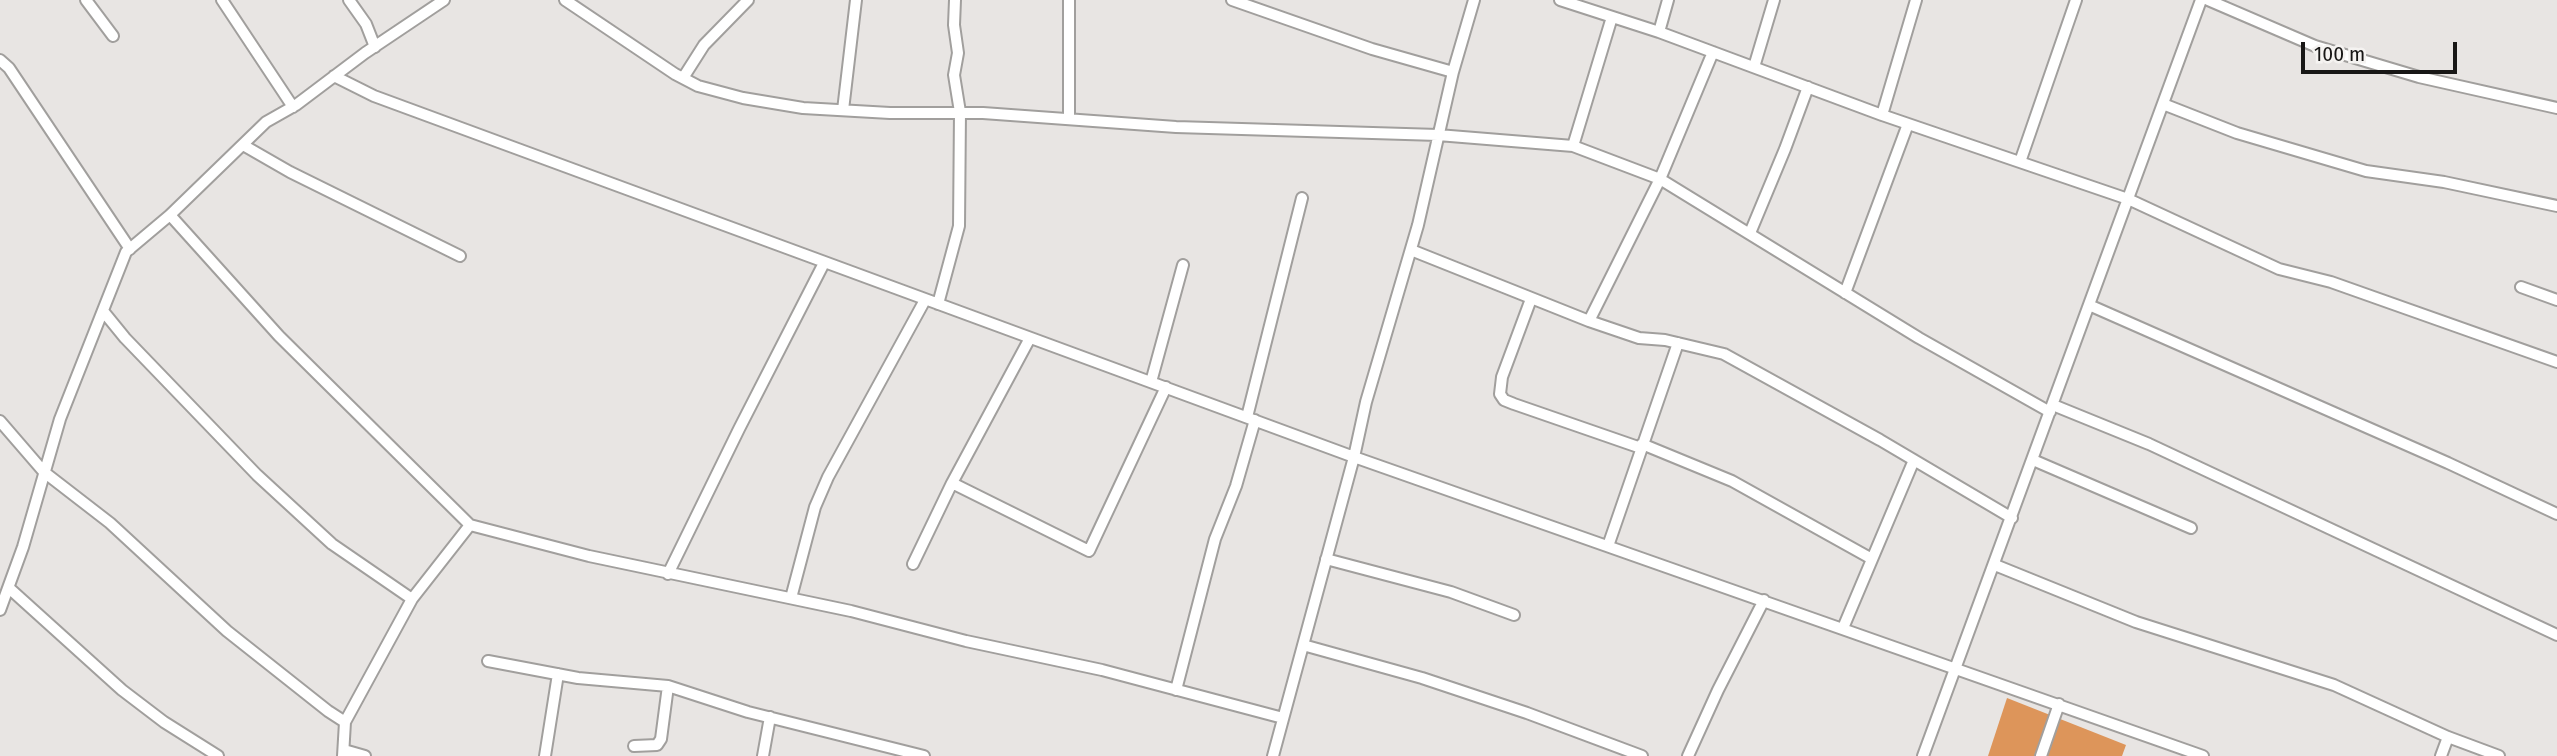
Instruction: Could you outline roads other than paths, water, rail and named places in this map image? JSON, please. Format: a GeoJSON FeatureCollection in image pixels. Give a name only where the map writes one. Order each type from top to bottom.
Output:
{"type":"FeatureCollection","features":[{"type":"Feature","properties":{"kind":"street"},"geometry":{"type":"LineString","coordinates":[[86,0],[113,36]]}},
{"type":"Feature","properties":{"kind":"street"},"geometry":{"type":"LineString","coordinates":[[222,0],[293,107]]}},
{"type":"Feature","properties":{"kind":"street"},"geometry":{"type":"LineString","coordinates":[[349,0],[366,24],[375,47]]}},
{"type":"Feature","properties":{"kind":"street"},"geometry":{"type":"LineString","coordinates":[[0,610],[60,419],[126,252],[170,215],[266,122],[293,107],[444,0]]}},
{"type":"Feature","properties":{"kind":"street"},"geometry":{"type":"LineString","coordinates":[[565,0],[698,86],[768,103],[803,108],[960,112],[1175,127],[1438,135],[1573,146],[1660,179],[1919,338],[2052,408],[2149,444],[2557,635]]}},
{"type":"Feature","properties":{"kind":"street"},"geometry":{"type":"LineString","coordinates":[[683,78],[704,45],[748,0]]}},
{"type":"Feature","properties":{"kind":"street"},"geometry":{"type":"LineString","coordinates":[[843,110],[856,0]]}},
{"type":"Feature","properties":{"kind":"street"},"geometry":{"type":"LineString","coordinates":[[938,304],[958,226],[960,112],[954,75],[958,53],[954,25],[956,0]]}},
{"type":"Feature","properties":{"kind":"street"},"geometry":{"type":"LineString","coordinates":[[1069,0],[1069,119]]}},
{"type":"Feature","properties":{"kind":"street"},"geometry":{"type":"LineString","coordinates":[[1232,0],[1372,49],[1454,72]]}},
{"type":"Feature","properties":{"kind":"street"},"geometry":{"type":"LineString","coordinates":[[1273,756],[1354,457],[1366,402],[1411,250],[1474,0]]}},
{"type":"Feature","properties":{"kind":"street"},"geometry":{"type":"LineString","coordinates":[[1560,0],[1659,32],[1882,115],[2128,199],[2278,269],[2331,282],[2557,362]]}},
{"type":"Feature","properties":{"kind":"street"},"geometry":{"type":"LineString","coordinates":[[1659,32],[1668,0]]}},
{"type":"Feature","properties":{"kind":"street"},"geometry":{"type":"LineString","coordinates":[[1754,67],[1774,0]]}},
{"type":"Feature","properties":{"kind":"street"},"geometry":{"type":"LineString","coordinates":[[1882,115],[1916,0]]}},
{"type":"Feature","properties":{"kind":"street"},"geometry":{"type":"LineString","coordinates":[[2020,162],[2076,0]]}},
{"type":"Feature","properties":{"kind":"street"},"geometry":{"type":"LineString","coordinates":[[1923,756],[2200,1],[2328,50],[2419,77],[2557,108]]}},
{"type":"Feature","properties":{"kind":"street"},"geometry":{"type":"LineString","coordinates":[[1573,146],[1612,17]]}},
{"type":"Feature","properties":{"kind":"street"},"geometry":{"type":"LineString","coordinates":[[1589,321],[1660,179],[1713,52]]}},
{"type":"Feature","properties":{"kind":"street"},"geometry":{"type":"LineString","coordinates":[[0,60],[9,68],[130,249]]}},
{"type":"Feature","properties":{"kind":"street"},"geometry":{"type":"LineString","coordinates":[[334,76],[374,96],[1354,457],[2203,756]]}},
{"type":"Feature","properties":{"kind":"street"},"geometry":{"type":"LineString","coordinates":[[1750,233],[1808,87]]}},
{"type":"Feature","properties":{"kind":"street"},"geometry":{"type":"LineString","coordinates":[[2163,104],[2237,133],[2366,171],[2444,182],[2557,206]]}},
{"type":"Feature","properties":{"kind":"street"},"geometry":{"type":"LineString","coordinates":[[1845,292],[1908,124]]}},
{"type":"Feature","properties":{"kind":"street"},"geometry":{"type":"LineString","coordinates":[[243,145],[290,173],[460,256]]}},
{"type":"Feature","properties":{"kind":"street"},"geometry":{"type":"LineString","coordinates":[[1176,690],[1215,539],[1236,486],[1301,198]]}},
{"type":"Feature","properties":{"kind":"street"},"geometry":{"type":"LineString","coordinates":[[170,215],[279,336],[470,525],[589,556],[852,611],[966,641],[1102,670],[1283,718]]}},
{"type":"Feature","properties":{"kind":"street"},"geometry":{"type":"LineString","coordinates":[[1411,250],[1531,299],[1639,338],[1678,343],[1724,354],[1914,460],[2012,519]]}},
{"type":"Feature","properties":{"kind":"street"},"geometry":{"type":"LineString","coordinates":[[668,574],[824,263]]}},
{"type":"Feature","properties":{"kind":"street"},"geometry":{"type":"LineString","coordinates":[[1151,382],[1183,265]]}},
{"type":"Feature","properties":{"kind":"street"},"geometry":{"type":"LineString","coordinates":[[2521,287],[2557,300]]}},
{"type":"Feature","properties":{"kind":"street"},"geometry":{"type":"LineString","coordinates":[[1531,299],[1502,377],[1500,394],[1504,400],[1641,446],[1732,481],[1872,559]]}},
{"type":"Feature","properties":{"kind":"street"},"geometry":{"type":"LineString","coordinates":[[791,598],[815,507],[925,300]]}},
{"type":"Feature","properties":{"kind":"street"},"geometry":{"type":"LineString","coordinates":[[2089,305],[2448,463],[2557,514]]}},
{"type":"Feature","properties":{"kind":"street"},"geometry":{"type":"LineString","coordinates":[[103,311],[125,338],[257,475],[332,544],[412,599]]}},
{"type":"Feature","properties":{"kind":"street"},"geometry":{"type":"LineString","coordinates":[[913,564],[952,482],[1030,338]]}},
{"type":"Feature","properties":{"kind":"street"},"geometry":{"type":"LineString","coordinates":[[1608,546],[1678,343]]}},
{"type":"Feature","properties":{"kind":"street"},"geometry":{"type":"LineString","coordinates":[[952,482],[1089,551],[1166,387]]}},
{"type":"Feature","properties":{"kind":"street"},"geometry":{"type":"LineString","coordinates":[[0,421],[44,472],[110,523],[227,631],[345,722]]}},
{"type":"Feature","properties":{"kind":"street"},"geometry":{"type":"LineString","coordinates":[[1843,628],[1914,460]]}},
{"type":"Feature","properties":{"kind":"street"},"geometry":{"type":"LineString","coordinates":[[2033,460],[2191,528]]}},
{"type":"Feature","properties":{"kind":"street"},"geometry":{"type":"LineString","coordinates":[[365,756],[344,753],[345,722],[412,599],[470,525]]}},
{"type":"Feature","properties":{"kind":"street"},"geometry":{"type":"LineString","coordinates":[[1326,559],[1451,592],[1514,615]]}},
{"type":"Feature","properties":{"kind":"street"},"geometry":{"type":"LineString","coordinates":[[1994,565],[2136,622],[2334,685],[2448,737],[2499,756]]}},
{"type":"Feature","properties":{"kind":"street"},"geometry":{"type":"LineString","coordinates":[[5,594],[164,722],[218,756]]}},
{"type":"Feature","properties":{"kind":"street"},"geometry":{"type":"LineString","coordinates":[[1688,756],[1717,690],[1764,600]]}},
{"type":"Feature","properties":{"kind":"street"},"geometry":{"type":"LineString","coordinates":[[1303,645],[1422,678],[1642,756]]}},
{"type":"Feature","properties":{"kind":"street"},"geometry":{"type":"LineString","coordinates":[[488,661],[558,674],[668,685],[770,717],[924,756]]}},
{"type":"Feature","properties":{"kind":"street"},"geometry":{"type":"LineString","coordinates":[[545,756],[558,674]]}},
{"type":"Feature","properties":{"kind":"street"},"geometry":{"type":"LineString","coordinates":[[634,746],[657,746],[661,739],[668,685]]}},
{"type":"Feature","properties":{"kind":"street"},"geometry":{"type":"LineString","coordinates":[[2041,756],[2059,704]]}},
{"type":"Feature","properties":{"kind":"street"},"geometry":{"type":"LineString","coordinates":[[763,756],[770,717]]}},
{"type":"Feature","properties":{"kind":"street"},"geometry":{"type":"LineString","coordinates":[[2441,756],[2448,737]]}}]}
